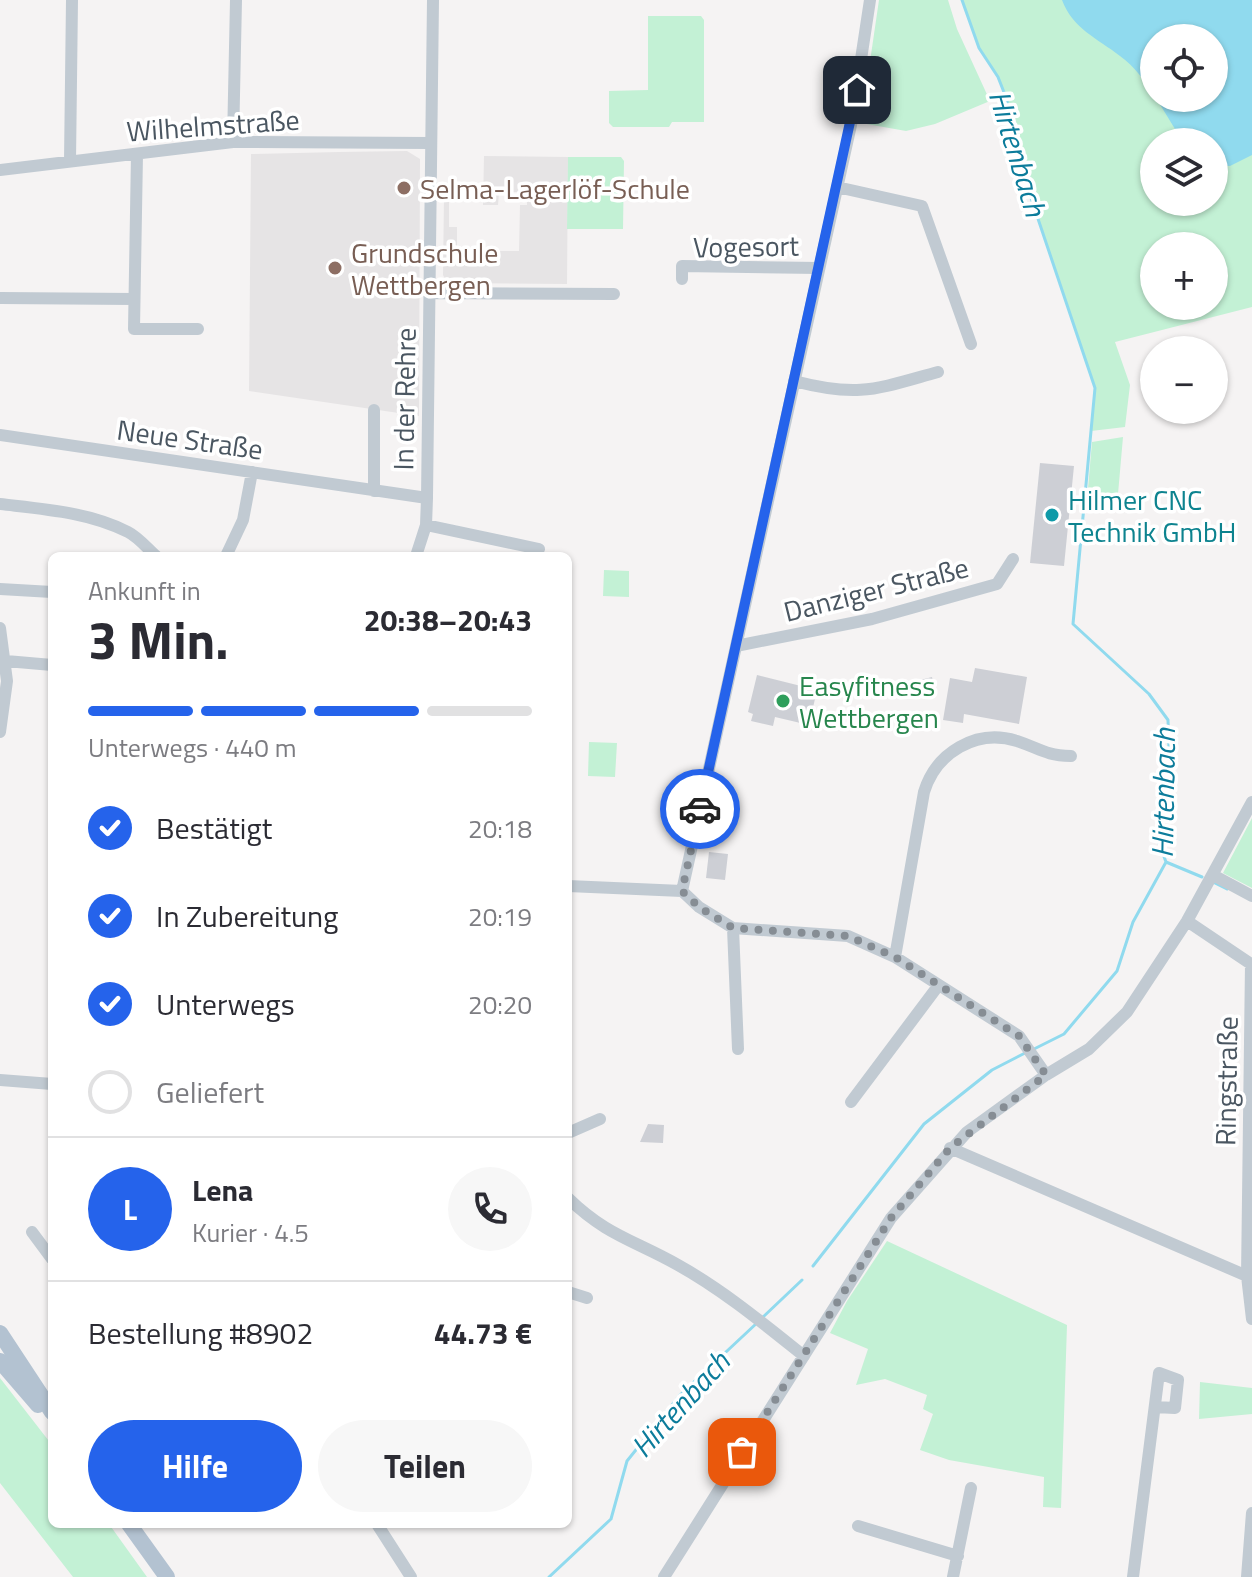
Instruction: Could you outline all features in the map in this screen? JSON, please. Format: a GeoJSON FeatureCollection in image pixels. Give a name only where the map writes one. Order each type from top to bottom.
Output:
{"type":"FeatureCollection","features":[{"type":"Feature","properties":{"kind":"main road"},"geometry":{"type":"LineString","coordinates":[[0,1333],[48,1406]]}},
{"type":"Feature","properties":{"kind":"main road"},"geometry":{"type":"LineString","coordinates":[[0,1361],[48,1416]]}},
{"type":"Feature","properties":{"kind":"main road"},"geometry":{"type":"LineString","coordinates":[[132,1528],[167,1577]]}},
{"type":"Feature","properties":{"kind":"street"},"geometry":{"type":"LineString","coordinates":[[70,161],[72,0]]}},
{"type":"Feature","properties":{"kind":"street"},"geometry":{"type":"LineString","coordinates":[[233,142],[236,0]]}},
{"type":"Feature","properties":{"kind":"street","name":"In der Rehre"},"geometry":{"type":"LineString","coordinates":[[417,552],[426,525],[427,498],[433,0]]}},
{"type":"Feature","properties":{"kind":"street"},"geometry":{"type":"LineString","coordinates":[[682,891],[837,187],[863,61],[870,0]]}},
{"type":"Feature","properties":{"kind":"street","name":"Wilhelmstraße"},"geometry":{"type":"LineString","coordinates":[[0,170],[233,142],[430,143]]}},
{"type":"Feature","properties":{"kind":"street"},"geometry":{"type":"LineString","coordinates":[[137,154],[134,329],[198,329]]}},
{"type":"Feature","properties":{"kind":"street"},"geometry":{"type":"LineString","coordinates":[[837,187],[922,206],[971,344]]}},
{"type":"Feature","properties":{"kind":"street","name":"Vogesort"},"geometry":{"type":"LineString","coordinates":[[682,279],[682,266],[819,268]]}},
{"type":"Feature","properties":{"kind":"street"},"geometry":{"type":"LineString","coordinates":[[429,293],[614,294]]}},
{"type":"Feature","properties":{"kind":"street"},"geometry":{"type":"LineString","coordinates":[[0,298],[134,299]]}},
{"type":"Feature","properties":{"kind":"street"},"geometry":{"type":"LineString","coordinates":[[794,381],[833,392],[864,392],[938,372]]}},
{"type":"Feature","properties":{"kind":"street"},"geometry":{"type":"LineString","coordinates":[[374,410],[374,491]]}},
{"type":"Feature","properties":{"kind":"street","name":"Neue Straße"},"geometry":{"type":"LineString","coordinates":[[0,435],[427,498]]}},
{"type":"Feature","properties":{"kind":"street"},"geometry":{"type":"LineString","coordinates":[[228,552],[243,520],[252,472]]}},
{"type":"Feature","properties":{"kind":"street"},"geometry":{"type":"LineString","coordinates":[[0,504],[97,520],[130,533],[151,552]]}},
{"type":"Feature","properties":{"kind":"street"},"geometry":{"type":"LineString","coordinates":[[426,525],[539,549]]}},
{"type":"Feature","properties":{"kind":"street","name":"Danziger Straße"},"geometry":{"type":"LineString","coordinates":[[736,646],[872,619],[997,584],[1013,559]]}},
{"type":"Feature","properties":{"kind":"street"},"geometry":{"type":"LineString","coordinates":[[0,589],[48,592]]}},
{"type":"Feature","properties":{"kind":"street"},"geometry":{"type":"LineString","coordinates":[[0,628],[6,661],[6,701],[0,732]]}},
{"type":"Feature","properties":{"kind":"street"},"geometry":{"type":"LineString","coordinates":[[6,661],[48,665]]}},
{"type":"Feature","properties":{"kind":"street"},"geometry":{"type":"LineString","coordinates":[[895,957],[924,792],[929,775],[942,760],[954,749],[969,742],[1002,738],[1048,756],[1071,756]]}},
{"type":"Feature","properties":{"kind":"street"},"geometry":{"type":"LineString","coordinates":[[664,1577],[891,1218],[950,1148],[1046,1075],[1089,1049],[1127,1012],[1187,921],[1252,802]]}},
{"type":"Feature","properties":{"kind":"street"},"geometry":{"type":"LineString","coordinates":[[1213,875],[1252,896]]}},
{"type":"Feature","properties":{"kind":"street"},"geometry":{"type":"LineString","coordinates":[[572,886],[682,891],[699,907],[733,928],[848,936],[895,957],[1019,1036],[1046,1075]]}},
{"type":"Feature","properties":{"kind":"street","name":"Ringstraße"},"geometry":{"type":"LineString","coordinates":[[1187,921],[1251,964],[1247,1276],[1252,1319]]}},
{"type":"Feature","properties":{"kind":"street"},"geometry":{"type":"LineString","coordinates":[[733,928],[738,1049]]}},
{"type":"Feature","properties":{"kind":"street"},"geometry":{"type":"LineString","coordinates":[[851,1102],[938,986]]}},
{"type":"Feature","properties":{"kind":"street"},"geometry":{"type":"LineString","coordinates":[[0,1080],[48,1084]]}},
{"type":"Feature","properties":{"kind":"street"},"geometry":{"type":"LineString","coordinates":[[572,1131],[600,1119]]}},
{"type":"Feature","properties":{"kind":"street"},"geometry":{"type":"LineString","coordinates":[[950,1148],[1247,1276]]}},
{"type":"Feature","properties":{"kind":"street"},"geometry":{"type":"LineString","coordinates":[[572,1202],[595,1223],[615,1235],[677,1264],[763,1323],[804,1356]]}},
{"type":"Feature","properties":{"kind":"street"},"geometry":{"type":"LineString","coordinates":[[32,1232],[48,1254]]}},
{"type":"Feature","properties":{"kind":"street"},"geometry":{"type":"LineString","coordinates":[[572,1293],[587,1298]]}},
{"type":"Feature","properties":{"kind":"street"},"geometry":{"type":"LineString","coordinates":[[1133,1577],[1155,1407]]}},
{"type":"Feature","properties":{"kind":"street"},"geometry":{"type":"LineString","coordinates":[[953,1577],[971,1488]]}},
{"type":"Feature","properties":{"kind":"street"},"geometry":{"type":"LineString","coordinates":[[1247,1577],[1252,1513]]}},
{"type":"Feature","properties":{"kind":"street"},"geometry":{"type":"LineString","coordinates":[[858,1526],[958,1556]]}},
{"type":"Feature","properties":{"kind":"street"},"geometry":{"type":"LineString","coordinates":[[380,1528],[411,1577]]}},
{"type":"Feature","properties":{"kind":"shaded area","name":"Grundschule Wettbergen"},"geometry":{"type":"Polygon","coordinates":[[[407,151],[420,159],[419,416],[249,391],[251,154],[407,151]]]}},
{"type":"Feature","properties":{"kind":"shaded area"},"geometry":{"type":"Polygon","coordinates":[[[484,156],[568,157],[567,284],[446,281],[443,275],[444,196],[449,196],[449,227],[457,227],[457,251],[519,251],[520,205],[527,205],[527,192],[499,192],[498,205],[483,205],[484,156]]]}},
{"type":"Feature","properties":{"kind":"green space"},"geometry":{"type":"Polygon","coordinates":[[[879,0],[948,0],[957,29],[990,101],[935,124],[906,131],[861,123],[879,0]]]}},
{"type":"Feature","properties":{"kind":"green space"},"geometry":{"type":"Polygon","coordinates":[[[962,0],[1252,0],[1252,307],[1228,313],[1228,232],[1140,232],[1140,320],[1201,320],[1115,342],[1130,385],[1125,427],[1091,431],[1095,389],[1031,198],[1031,182],[1009,132],[1007,100],[998,77],[979,48],[962,0]]]}},
{"type":"Feature","properties":{"kind":"green space"},"geometry":{"type":"Polygon","coordinates":[[[648,16],[701,16],[704,20],[704,122],[672,122],[669,127],[613,127],[609,123],[609,91],[648,90],[648,16]]]}},
{"type":"Feature","properties":{"kind":"green space"},"geometry":{"type":"Polygon","coordinates":[[[568,157],[621,157],[624,161],[623,229],[567,229],[568,157]]]}},
{"type":"Feature","properties":{"kind":"green space"},"geometry":{"type":"Polygon","coordinates":[[[1123,437],[1118,494],[1087,500],[1092,442],[1123,437]]]}},
{"type":"Feature","properties":{"kind":"green space"},"geometry":{"type":"Polygon","coordinates":[[[604,570],[629,571],[629,597],[603,596],[604,570]]]}},
{"type":"Feature","properties":{"kind":"green space"},"geometry":{"type":"Polygon","coordinates":[[[589,742],[617,743],[615,777],[588,776],[589,742]]]}},
{"type":"Feature","properties":{"kind":"green space"},"geometry":{"type":"Polygon","coordinates":[[[1252,818],[1252,888],[1223,873],[1252,818]]]}},
{"type":"Feature","properties":{"kind":"green space"},"geometry":{"type":"Polygon","coordinates":[[[887,1241],[1067,1325],[1061,1508],[1043,1507],[1044,1477],[949,1460],[920,1450],[933,1414],[923,1409],[927,1395],[885,1379],[856,1385],[868,1349],[830,1333],[847,1301],[887,1241]]]}},
{"type":"Feature","properties":{"kind":"green space"},"geometry":{"type":"Polygon","coordinates":[[[0,1378],[48,1440],[48,1528],[112,1528],[147,1577],[73,1577],[0,1483],[0,1378]]]}},
{"type":"Feature","properties":{"kind":"green space"},"geometry":{"type":"Polygon","coordinates":[[[1200,1382],[1252,1388],[1252,1414],[1199,1419],[1200,1382]]]}},
{"type":"Feature","properties":{"kind":"water"},"geometry":{"type":"Polygon","coordinates":[[[1062,0],[1252,0],[1252,155],[1228,166],[1228,128],[1174,128],[1165,112],[1228,112],[1228,24],[1140,24],[1140,76],[1130,64],[1079,26],[1062,0]]]}},
{"type":"Feature","properties":{"kind":"building","name":"Hilmer CNC Technik GmbH"},"geometry":{"type":"Polygon","coordinates":[[[1040,463],[1074,466],[1064,566],[1030,563],[1040,463]]]}},
{"type":"Feature","properties":{"kind":"building"},"geometry":{"type":"Polygon","coordinates":[[[975,668],[1027,677],[1019,724],[964,714],[963,723],[943,720],[950,678],[972,682],[975,668]]]}},
{"type":"Feature","properties":{"kind":"building","name":"Easyfitness Wettbergen"},"geometry":{"type":"Polygon","coordinates":[[[757,675],[817,690],[809,725],[775,717],[773,726],[751,721],[753,714],[748,712],[757,675]]]}},
{"type":"Feature","properties":{"kind":"building"},"geometry":{"type":"Polygon","coordinates":[[[932,677],[935,691],[909,698],[905,684],[932,677]]]}},
{"type":"Feature","properties":{"kind":"building"},"geometry":{"type":"Polygon","coordinates":[[[709,852],[728,854],[725,880],[706,878],[709,852]]]}},
{"type":"Feature","properties":{"kind":"building"},"geometry":{"type":"Polygon","coordinates":[[[648,1124],[664,1125],[663,1143],[640,1142],[648,1124]]]}},
{"type":"Feature","properties":{"kind":"waterway","name":"Hirtenbach"},"geometry":{"type":"LineString","coordinates":[[962,0],[979,48],[998,77],[1007,100],[1009,132],[1031,182],[1031,198],[1095,388],[1073,624],[1149,694],[1168,720],[1169,748],[1156,835],[1166,862],[1133,922],[1117,971],[1064,1034],[1032,1050]]}},
{"type":"Feature","properties":{"kind":"waterway"},"geometry":{"type":"LineString","coordinates":[[1166,862],[1202,877]]}},
{"type":"Feature","properties":{"kind":"waterway"},"geometry":{"type":"LineString","coordinates":[[1215,883],[1227,889]]}},
{"type":"Feature","properties":{"kind":"waterway","name":"Hirtenbach"},"geometry":{"type":"LineString","coordinates":[[813,1266],[924,1124],[992,1070],[1025,1053]]}},
{"type":"Feature","properties":{"kind":"waterway","name":"Hirtenbach"},"geometry":{"type":"LineString","coordinates":[[763,1317],[802,1280]]}},
{"type":"Feature","properties":{"kind":"waterway","name":"Hirtenbach"},"geometry":{"type":"LineString","coordinates":[[549,1577],[611,1519],[627,1461],[680,1395],[758,1322]]}},
{"type":"Feature","properties":{"kind":"way so far"},"geometry":{"type":"LineString","coordinates":[[700,809],[682,891],[699,907],[733,928],[848,936],[895,957],[1019,1036],[1046,1075],[967,1132],[891,1218],[742,1452]]}},
{"type":"Feature","properties":{"kind":"place","name":"Selma-Lagerlöf-Schule"},"geometry":{"type":"Point","coordinates":[404,188]}},
{"type":"Feature","properties":{"kind":"place","name":"Grundschule Wettbergen"},"geometry":{"type":"Point","coordinates":[335,268]}},
{"type":"Feature","properties":{"kind":"place","name":"Hilmer CNC Technik GmbH"},"geometry":{"type":"Point","coordinates":[1052,515]}},
{"type":"Feature","properties":{"kind":"place","name":"Easyfitness Wettbergen"},"geometry":{"type":"Point","coordinates":[783,701]}},
{"type":"Feature","properties":{"kind":"route"},"geometry":{"type":"LineString","coordinates":[[700,809],[857,90]]}}]}
